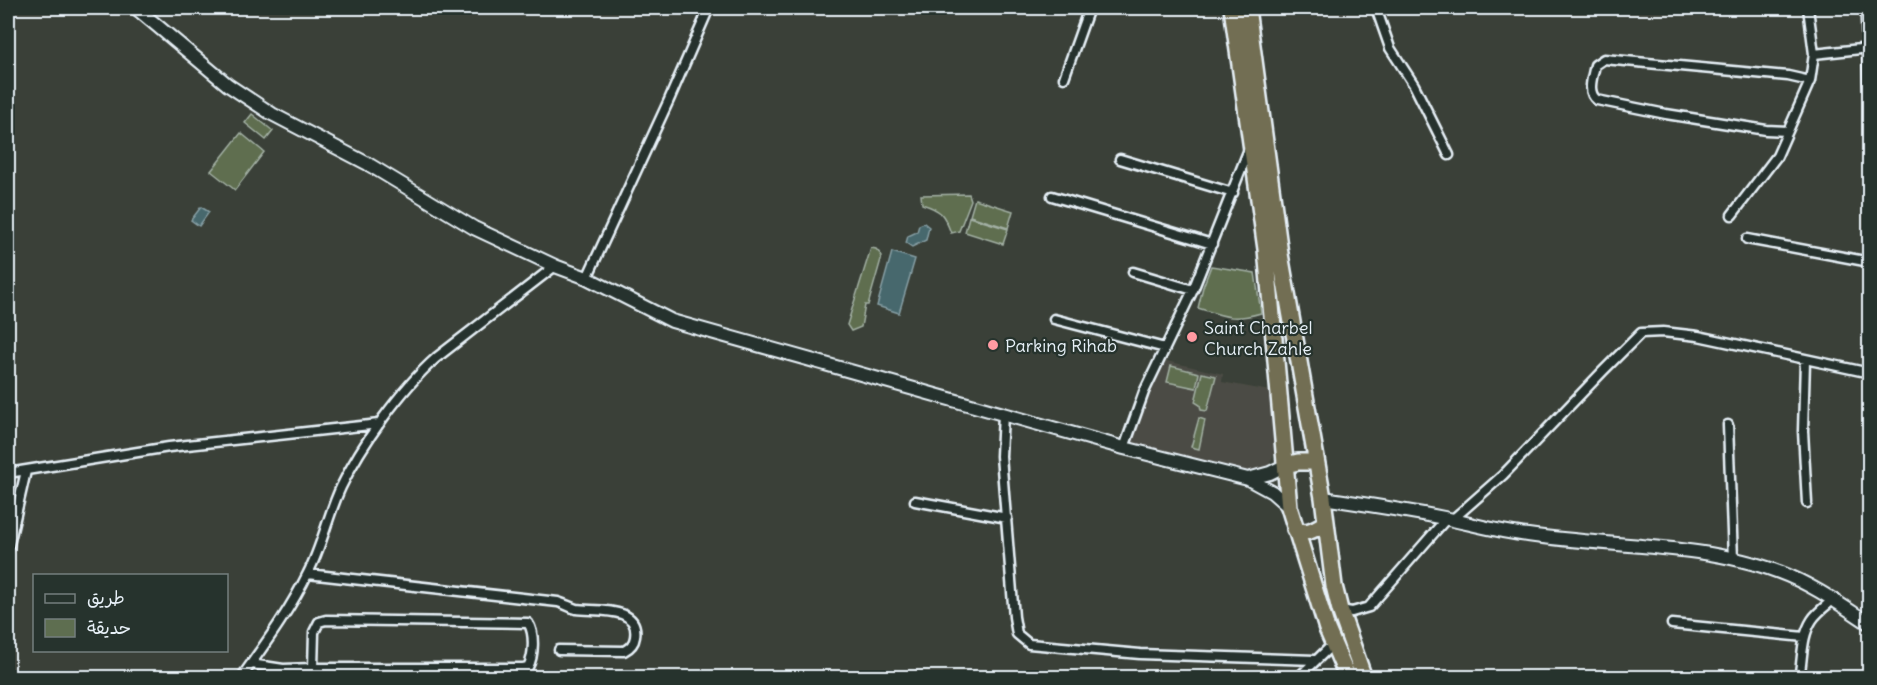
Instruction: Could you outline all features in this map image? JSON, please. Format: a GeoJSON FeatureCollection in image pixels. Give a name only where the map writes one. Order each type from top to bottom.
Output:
{"type":"FeatureCollection","features":[{"type":"Feature","properties":{"kind":"highway"},"geometry":{"type":"LineString","coordinates":[[1232,8],[1266,249],[1289,507],[1333,644],[1348,678]]}},
{"type":"Feature","properties":{"kind":"highway"},"geometry":{"type":"LineString","coordinates":[[1247,8],[1280,254],[1323,498],[1340,610],[1364,678]]}},
{"type":"Feature","properties":{"kind":"highway"},"geometry":{"type":"LineString","coordinates":[[1286,465],[1316,462]]}},
{"type":"Feature","properties":{"kind":"highway"},"geometry":{"type":"LineString","coordinates":[[1295,529],[1308,532],[1325,523]]}},
{"type":"Feature","properties":{"kind":"street"},"geometry":{"type":"LineString","coordinates":[[136,8],[228,86],[272,114],[368,164],[474,228],[586,278],[672,321],[1124,448],[1248,479],[1272,492],[1289,507]]}},
{"type":"Feature","properties":{"kind":"street"},"geometry":{"type":"LineString","coordinates":[[586,278],[709,8]]}},
{"type":"Feature","properties":{"kind":"street"},"geometry":{"type":"LineString","coordinates":[[1065,78],[1089,8]]}},
{"type":"Feature","properties":{"kind":"street"},"geometry":{"type":"LineString","coordinates":[[1376,8],[1390,48],[1413,85],[1449,155]]}},
{"type":"Feature","properties":{"kind":"street"},"geometry":{"type":"LineString","coordinates":[[1732,215],[1777,156],[1810,81],[1814,54],[1808,8]]}},
{"type":"Feature","properties":{"kind":"street"},"geometry":{"type":"LineString","coordinates":[[1867,8],[1869,89]]}},
{"type":"Feature","properties":{"kind":"street"},"geometry":{"type":"LineString","coordinates":[[1814,54],[1869,48]]}},
{"type":"Feature","properties":{"kind":"street"},"geometry":{"type":"LineString","coordinates":[[1788,131],[1766,130],[1666,114],[1597,100],[1590,92],[1595,65],[1604,58],[1788,76],[1810,81]]}},
{"type":"Feature","properties":{"kind":"street"},"geometry":{"type":"LineString","coordinates":[[1124,448],[1144,392],[1193,290],[1251,143]]}},
{"type":"Feature","properties":{"kind":"street"},"geometry":{"type":"LineString","coordinates":[[1120,159],[1233,193]]}},
{"type":"Feature","properties":{"kind":"street"},"geometry":{"type":"LineString","coordinates":[[1052,196],[1212,244]]}},
{"type":"Feature","properties":{"kind":"street"},"geometry":{"type":"LineString","coordinates":[[1747,239],[1869,262]]}},
{"type":"Feature","properties":{"kind":"street"},"geometry":{"type":"LineString","coordinates":[[241,678],[280,622],[308,574],[342,486],[379,424],[436,358],[555,266]]}},
{"type":"Feature","properties":{"kind":"street"},"geometry":{"type":"LineString","coordinates":[[1133,272],[1193,290]]}},
{"type":"Feature","properties":{"kind":"street"},"geometry":{"type":"LineString","coordinates":[[1054,319],[1165,348]]}},
{"type":"Feature","properties":{"kind":"street"},"geometry":{"type":"LineString","coordinates":[[1340,610],[1352,612],[1370,607],[1449,519],[1503,476],[1641,333],[1663,332],[1698,336],[1869,373]]}},
{"type":"Feature","properties":{"kind":"street"},"geometry":{"type":"LineString","coordinates":[[1805,360],[1803,431],[1807,503]]}},
{"type":"Feature","properties":{"kind":"street"},"geometry":{"type":"LineString","coordinates":[[1003,414],[1001,456],[1009,568],[1017,634],[1029,644],[1140,654],[1315,660]]}},
{"type":"Feature","properties":{"kind":"street"},"geometry":{"type":"LineString","coordinates":[[8,473],[169,447],[379,424]]}},
{"type":"Feature","properties":{"kind":"street"},"geometry":{"type":"LineString","coordinates":[[1728,425],[1732,559]]}},
{"type":"Feature","properties":{"kind":"street"},"geometry":{"type":"LineString","coordinates":[[1248,479],[1270,473],[1286,465]]}},
{"type":"Feature","properties":{"kind":"street"},"geometry":{"type":"LineString","coordinates":[[8,549],[11,522],[26,471]]}},
{"type":"Feature","properties":{"kind":"street"},"geometry":{"type":"LineString","coordinates":[[1323,498],[1449,519],[1492,530],[1657,548],[1732,559],[1780,572],[1834,599],[1869,624]]}},
{"type":"Feature","properties":{"kind":"street"},"geometry":{"type":"LineString","coordinates":[[915,501],[1006,518]]}},
{"type":"Feature","properties":{"kind":"street"},"geometry":{"type":"LineString","coordinates":[[308,574],[558,602],[576,609],[626,615],[632,620],[635,628],[634,641],[629,649],[624,651],[559,650]]}},
{"type":"Feature","properties":{"kind":"street"},"geometry":{"type":"LineString","coordinates":[[1799,678],[1804,637],[1812,620],[1834,599]]}},
{"type":"Feature","properties":{"kind":"street"},"geometry":{"type":"LineString","coordinates":[[251,664],[283,669],[524,668],[528,667],[532,659],[532,630],[528,623],[326,620],[319,622],[316,626],[313,668]]}},
{"type":"Feature","properties":{"kind":"street"},"geometry":{"type":"LineString","coordinates":[[1672,624],[1804,637]]}},
{"type":"Feature","properties":{"kind":"street"},"geometry":{"type":"LineString","coordinates":[[1298,678],[1333,644]]}},
{"type":"Feature","properties":{"kind":"shaded area"},"geometry":{"type":"Polygon","coordinates":[[[1162,360],[1223,374],[1222,382],[1270,391],[1274,454],[1269,465],[1249,474],[1131,444],[1145,396],[1162,360]]]}},
{"type":"Feature","properties":{"kind":"green space"},"geometry":{"type":"Polygon","coordinates":[[[252,114],[273,131],[266,140],[245,123],[252,114]]]}},
{"type":"Feature","properties":{"kind":"green space"},"geometry":{"type":"Polygon","coordinates":[[[241,133],[264,152],[235,190],[211,171],[241,133]]]}},
{"type":"Feature","properties":{"kind":"green space"},"geometry":{"type":"Polygon","coordinates":[[[969,194],[971,200],[959,231],[951,233],[941,214],[934,208],[922,204],[921,195],[969,194]]]}},
{"type":"Feature","properties":{"kind":"green space"},"geometry":{"type":"Polygon","coordinates":[[[975,199],[1013,211],[1008,228],[970,216],[975,199]]]}},
{"type":"Feature","properties":{"kind":"green space"},"geometry":{"type":"Polygon","coordinates":[[[969,217],[1008,229],[1003,244],[965,232],[969,217]]]}},
{"type":"Feature","properties":{"kind":"green space"},"geometry":{"type":"Polygon","coordinates":[[[871,248],[876,249],[882,256],[868,305],[865,305],[861,327],[851,331],[847,325],[871,248]]]}},
{"type":"Feature","properties":{"kind":"green space"},"geometry":{"type":"Polygon","coordinates":[[[1211,266],[1255,273],[1261,313],[1230,317],[1198,308],[1211,266]]]}},
{"type":"Feature","properties":{"kind":"green space"},"geometry":{"type":"Polygon","coordinates":[[[1171,366],[1199,373],[1196,388],[1167,382],[1171,366]]]}},
{"type":"Feature","properties":{"kind":"green space"},"geometry":{"type":"Polygon","coordinates":[[[1202,373],[1216,376],[1207,411],[1201,410],[1200,405],[1195,402],[1202,373]]]}},
{"type":"Feature","properties":{"kind":"green space"},"geometry":{"type":"Polygon","coordinates":[[[1199,418],[1205,420],[1199,449],[1191,447],[1199,418]]]}},
{"type":"Feature","properties":{"kind":"water"},"geometry":{"type":"Polygon","coordinates":[[[201,207],[209,212],[199,226],[191,220],[201,207]]]}},
{"type":"Feature","properties":{"kind":"water"},"geometry":{"type":"Polygon","coordinates":[[[924,223],[929,227],[926,240],[912,247],[906,243],[908,236],[917,232],[919,225],[924,223]]]}},
{"type":"Feature","properties":{"kind":"water"},"geometry":{"type":"Polygon","coordinates":[[[892,252],[915,259],[899,313],[877,306],[892,252]]]}},
{"type":"Feature","properties":{"kind":"place","name":"Saint Charbel Church Zahle"},"geometry":{"type":"Point","coordinates":[1192,337]}},
{"type":"Feature","properties":{"kind":"place","name":"Parking Rihab"},"geometry":{"type":"Point","coordinates":[993,345]}}]}
